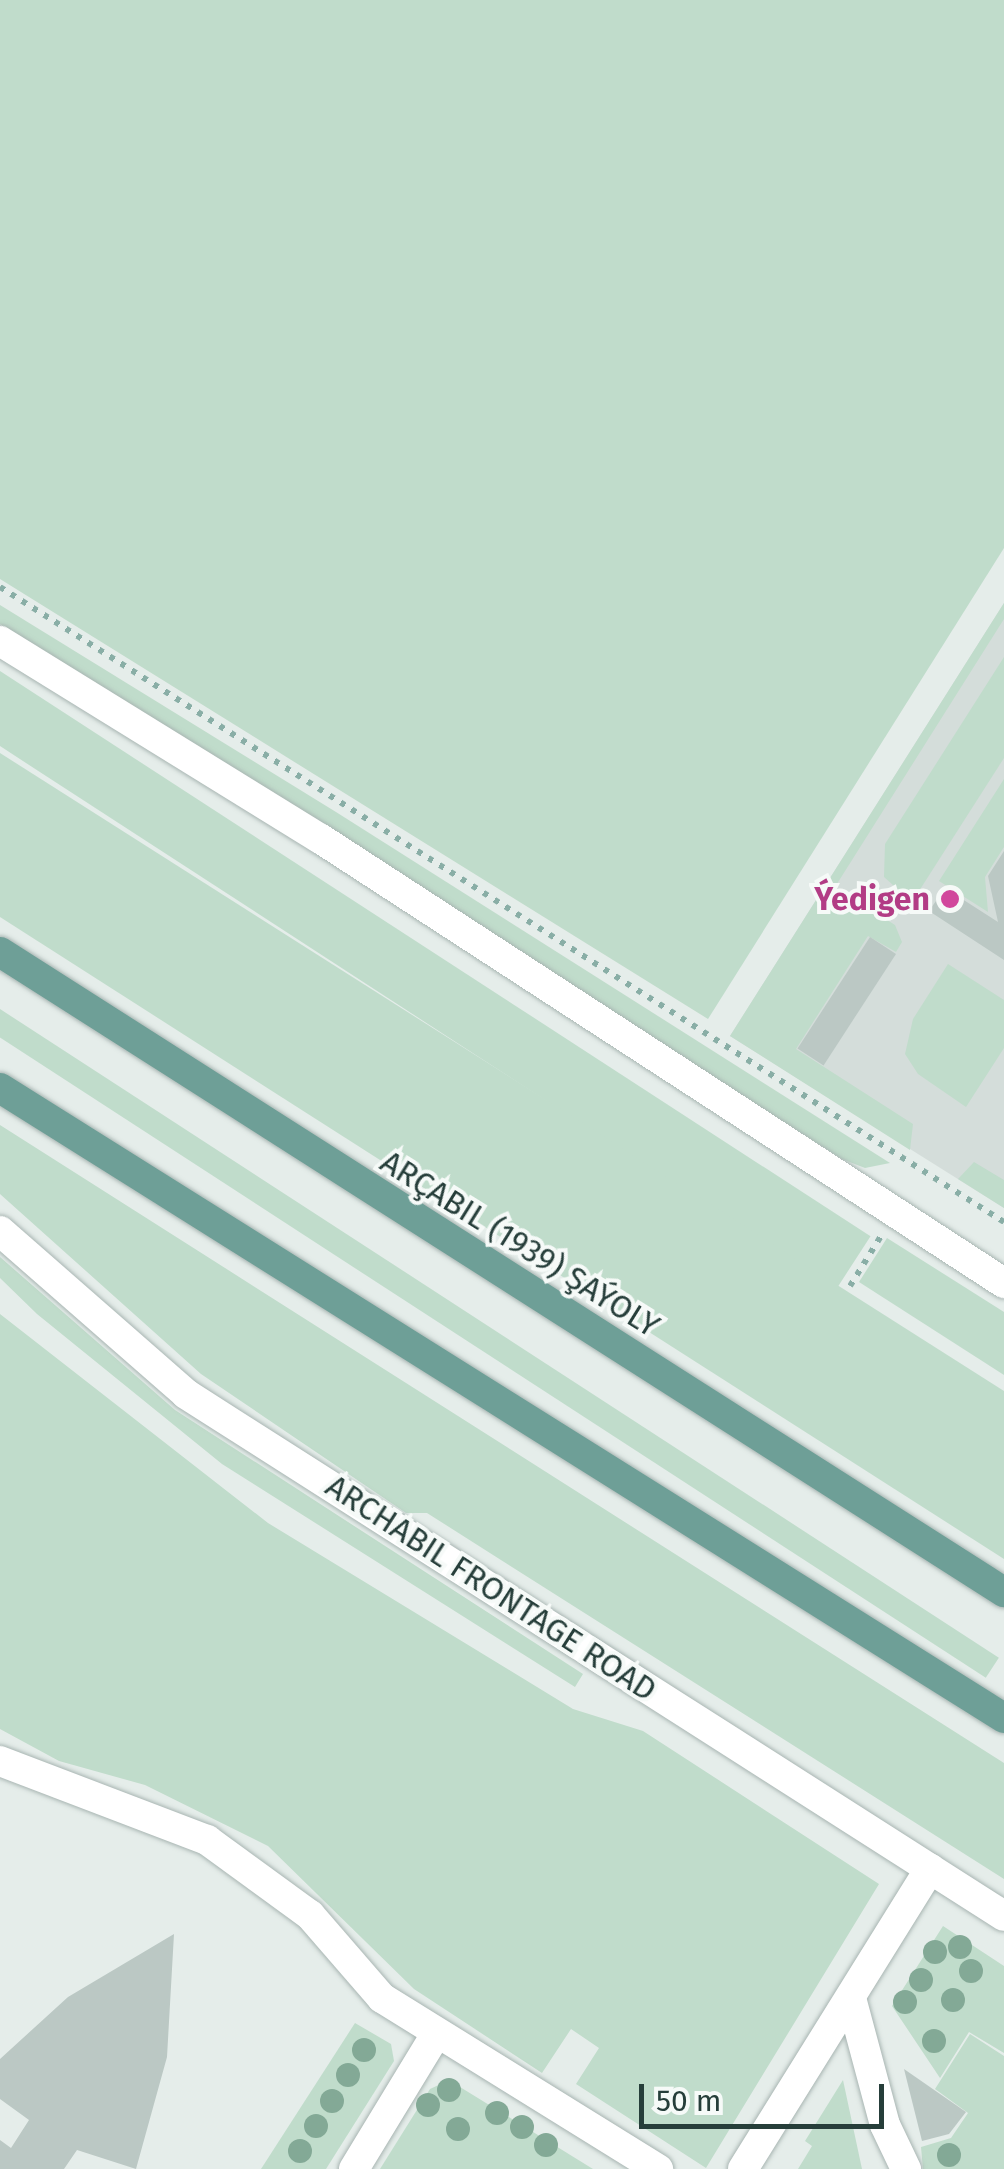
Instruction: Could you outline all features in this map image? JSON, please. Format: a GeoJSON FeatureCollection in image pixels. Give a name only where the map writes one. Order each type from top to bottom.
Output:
{"type":"FeatureCollection","features":[{"type":"Feature","properties":{"kind":"main road","name":"ARÇABIL (1939) ŞAÝOLY"},"geometry":{"type":"LineString","coordinates":[[0,952],[1004,1592]]}},
{"type":"Feature","properties":{"kind":"main road"},"geometry":{"type":"LineString","coordinates":[[0,1088],[1004,1718]]}},
{"type":"Feature","properties":{"kind":"street"},"geometry":{"type":"LineString","coordinates":[[0,642],[321,839],[1004,1284]]}},
{"type":"Feature","properties":{"kind":"street","name":"ARCHABIL FRONTAGE ROAD"},"geometry":{"type":"LineString","coordinates":[[0,1230],[186,1394],[1004,1916]]}},
{"type":"Feature","properties":{"kind":"street"},"geometry":{"type":"LineString","coordinates":[[0,1761],[206,1840],[310,1915],[382,1998],[658,2169]]}},
{"type":"Feature","properties":{"kind":"street"},"geometry":{"type":"LineString","coordinates":[[743,2169],[930,1868]]}},
{"type":"Feature","properties":{"kind":"street"},"geometry":{"type":"LineString","coordinates":[[851,1998],[885,2125],[906,2169]]}},
{"type":"Feature","properties":{"kind":"street"},"geometry":{"type":"LineString","coordinates":[[354,2169],[436,2034]]}},
{"type":"Feature","properties":{"kind":"street"},"geometry":{"type":"LineString","coordinates":[[885,2125],[885,2169]]}},
{"type":"Feature","properties":{"kind":"path"},"geometry":{"type":"LineString","coordinates":[[0,586],[1004,1222]]}},
{"type":"Feature","properties":{"kind":"path"},"geometry":{"type":"LineString","coordinates":[[850,1286],[895,1214]]}},
{"type":"Feature","properties":{"kind":"shaded area"},"geometry":{"type":"Polygon","coordinates":[[[1004,603],[1004,1208],[730,1036],[1004,603]]]}},
{"type":"Feature","properties":{"kind":"green space"},"geometry":{"type":"Polygon","coordinates":[[[0,0],[1004,0],[1004,548],[708,1019],[0,579],[0,0]]]}},
{"type":"Feature","properties":{"kind":"green space"},"geometry":{"type":"Polygon","coordinates":[[[1004,603],[1004,619],[835,887],[895,925],[902,942],[896,952],[868,936],[796,1049],[913,1124],[910,1150],[730,1036],[1004,603]]]}},
{"type":"Feature","properties":{"kind":"green space"},"geometry":{"type":"Polygon","coordinates":[[[0,605],[336,812],[890,1163],[865,1168],[842,1159],[0,624],[0,605]]]}},
{"type":"Feature","properties":{"kind":"green space"},"geometry":{"type":"Polygon","coordinates":[[[1004,657],[1004,758],[912,902],[884,877],[885,844],[1004,657]]]}},
{"type":"Feature","properties":{"kind":"green space"},"geometry":{"type":"Polygon","coordinates":[[[0,671],[871,1236],[836,1289],[0,746],[0,671]]]}},
{"type":"Feature","properties":{"kind":"green space"},"geometry":{"type":"Polygon","coordinates":[[[0,753],[1004,1391],[1004,1559],[0,917],[0,753]]]}},
{"type":"Feature","properties":{"kind":"green space"},"geometry":{"type":"Polygon","coordinates":[[[1004,779],[1004,847],[985,877],[988,912],[939,881],[1004,779]]]}},
{"type":"Feature","properties":{"kind":"green space"},"geometry":{"type":"Polygon","coordinates":[[[948,964],[1004,1000],[1004,1048],[966,1107],[918,1074],[905,1054],[913,1019],[948,964]]]}},
{"type":"Feature","properties":{"kind":"green space"},"geometry":{"type":"Polygon","coordinates":[[[0,1009],[999,1658],[986,1678],[0,1038],[0,1009]]]}},
{"type":"Feature","properties":{"kind":"green space"},"geometry":{"type":"Polygon","coordinates":[[[0,1125],[1004,1763],[1004,1879],[427,1513],[406,1513],[201,1374],[0,1194],[0,1125]]]}},
{"type":"Feature","properties":{"kind":"green space"},"geometry":{"type":"Polygon","coordinates":[[[974,1162],[1004,1180],[1004,1208],[958,1179],[974,1162]]]}},
{"type":"Feature","properties":{"kind":"green space"},"geometry":{"type":"Polygon","coordinates":[[[887,1238],[1004,1312],[1004,1375],[859,1282],[887,1238]]]}},
{"type":"Feature","properties":{"kind":"green space"},"geometry":{"type":"Polygon","coordinates":[[[0,1257],[175,1410],[583,1674],[575,1687],[222,1464],[37,1314],[0,1278],[0,1257]]]}},
{"type":"Feature","properties":{"kind":"green space"},"geometry":{"type":"Polygon","coordinates":[[[0,1314],[268,1523],[573,1709],[643,1731],[879,1884],[706,2168],[576,2084],[599,2048],[571,2029],[542,2073],[414,1989],[268,1846],[145,1785],[59,1761],[0,1729],[0,1314]]]}},
{"type":"Feature","properties":{"kind":"green space"},"geometry":{"type":"Polygon","coordinates":[[[943,1926],[1004,1966],[1004,2053],[969,2032],[940,2078],[892,2006],[943,1926]]]}},
{"type":"Feature","properties":{"kind":"green space"},"geometry":{"type":"Polygon","coordinates":[[[355,2023],[391,2044],[394,2061],[326,2169],[261,2169],[355,2023]]]}},
{"type":"Feature","properties":{"kind":"green space"},"geometry":{"type":"Polygon","coordinates":[[[970,2034],[1004,2056],[1004,2169],[923,2169],[921,2147],[951,2138],[968,2113],[935,2089],[970,2034]]]}},
{"type":"Feature","properties":{"kind":"green space"},"geometry":{"type":"Polygon","coordinates":[[[843,2080],[862,2169],[798,2169],[812,2146],[805,2141],[843,2080]]]}},
{"type":"Feature","properties":{"kind":"green space"},"geometry":{"type":"Polygon","coordinates":[[[445,2082],[460,2087],[593,2169],[380,2169],[430,2089],[445,2082]]]}},
{"type":"Feature","properties":{"kind":"building","name":"Ýedigen"},"geometry":{"type":"Polygon","coordinates":[[[1004,851],[1004,960],[929,911],[945,888],[998,922],[988,876],[1004,851]]]}},
{"type":"Feature","properties":{"kind":"building"},"geometry":{"type":"Polygon","coordinates":[[[870,937],[896,954],[824,1065],[798,1049],[870,937]]]}},
{"type":"Feature","properties":{"kind":"building"},"geometry":{"type":"Polygon","coordinates":[[[174,1934],[167,2057],[136,2169],[77,2150],[64,2169],[0,2169],[0,2140],[11,2148],[29,2120],[0,2099],[0,2059],[68,1997],[174,1934]]]}},
{"type":"Feature","properties":{"kind":"building"},"geometry":{"type":"Polygon","coordinates":[[[904,2069],[966,2112],[949,2134],[922,2141],[904,2069]]]}},
{"type":"Feature","properties":{"kind":"place","name":"Ýedigen"},"geometry":{"type":"Point","coordinates":[950,899]}}]}
